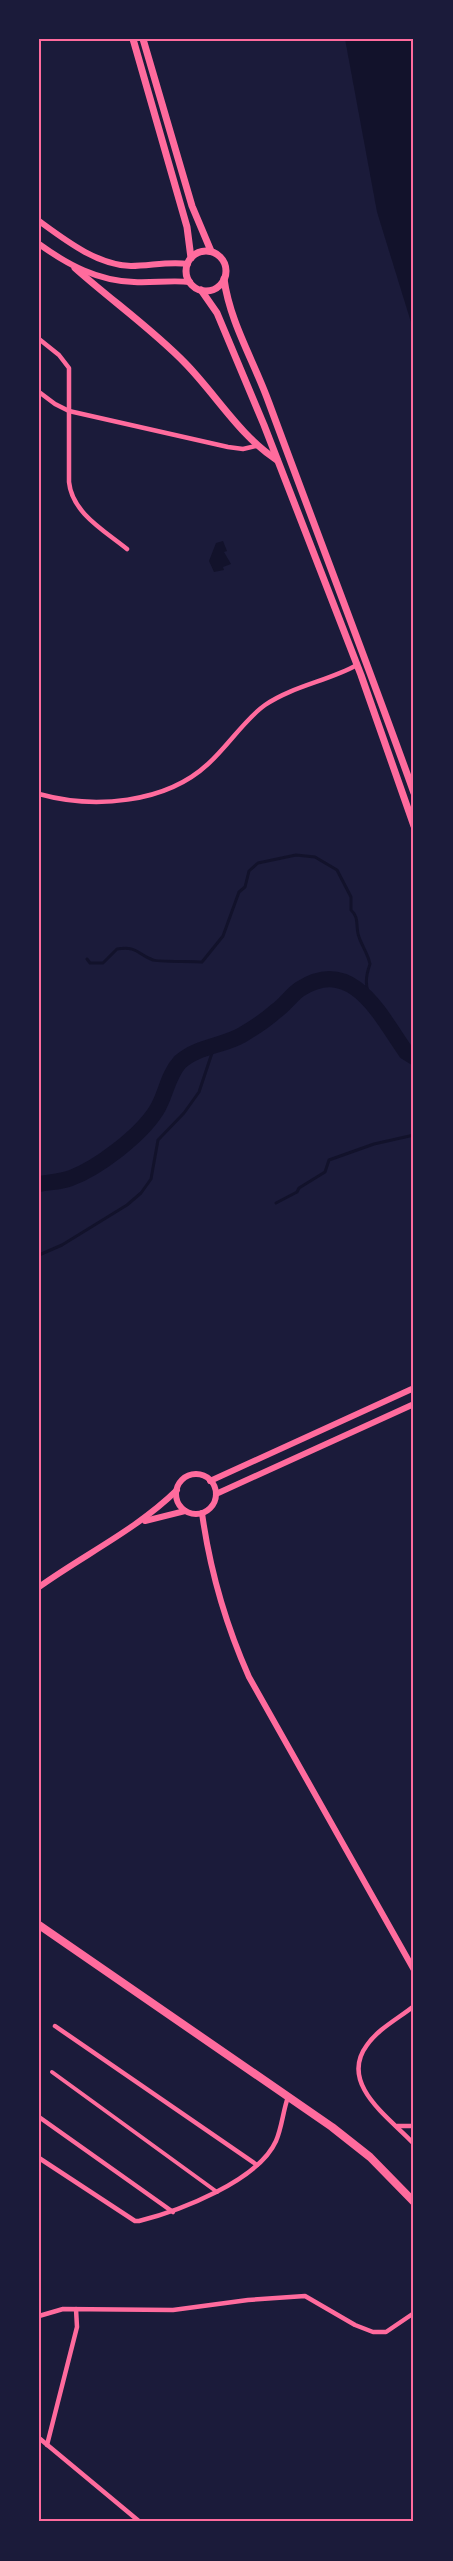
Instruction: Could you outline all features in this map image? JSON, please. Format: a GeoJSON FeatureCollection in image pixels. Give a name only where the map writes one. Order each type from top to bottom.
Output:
{"type":"FeatureCollection","features":[{"type":"Feature","properties":{"kind":"main road"},"geometry":{"type":"LineString","coordinates":[[133,39],[187,227],[189,261],[187,273],[190,282],[201,290],[217,313],[357,665],[414,826]]}},
{"type":"Feature","properties":{"kind":"main road"},"geometry":{"type":"LineString","coordinates":[[143,39],[192,206],[211,251],[223,260],[226,269],[224,279],[229,308],[269,402],[414,792]]}},
{"type":"Feature","properties":{"kind":"main road"},"geometry":{"type":"LineString","coordinates":[[189,261],[200,252],[211,251]]}},
{"type":"Feature","properties":{"kind":"main road"},"geometry":{"type":"LineString","coordinates":[[75,268],[164,342],[199,378],[256,446],[277,460]]}},
{"type":"Feature","properties":{"kind":"main road"},"geometry":{"type":"LineString","coordinates":[[201,290],[214,289],[224,279]]}},
{"type":"Feature","properties":{"kind":"main road"},"geometry":{"type":"LineString","coordinates":[[39,1925],[332,2127],[370,2157],[414,2202]]}},
{"type":"Feature","properties":{"kind":"street"},"geometry":{"type":"LineString","coordinates":[[39,221],[77,247],[115,264],[128,266],[189,261]]}},
{"type":"Feature","properties":{"kind":"street"},"geometry":{"type":"LineString","coordinates":[[39,244],[75,268],[112,279],[132,282],[160,280],[190,282]]}},
{"type":"Feature","properties":{"kind":"street"},"geometry":{"type":"LineString","coordinates":[[39,339],[60,355],[69,368],[69,482],[73,500],[85,514],[127,549]]}},
{"type":"Feature","properties":{"kind":"street"},"geometry":{"type":"LineString","coordinates":[[39,392],[54,404],[69,411],[228,447],[243,449],[256,446]]}},
{"type":"Feature","properties":{"kind":"street"},"geometry":{"type":"LineString","coordinates":[[39,794],[77,802],[101,802],[134,798],[172,786],[206,766],[265,705],[289,692],[357,665]]}},
{"type":"Feature","properties":{"kind":"street"},"geometry":{"type":"LineString","coordinates":[[210,1480],[414,1388]]}},
{"type":"Feature","properties":{"kind":"street"},"geometry":{"type":"LineString","coordinates":[[216,1494],[414,1404]]}},
{"type":"Feature","properties":{"kind":"street"},"geometry":{"type":"LineString","coordinates":[[39,1587],[100,1546],[138,1524],[177,1490],[188,1476],[198,1474],[210,1480],[216,1494],[212,1507],[202,1513],[185,1511],[138,1524]]}},
{"type":"Feature","properties":{"kind":"street"},"geometry":{"type":"LineString","coordinates":[[177,1490],[179,1504],[185,1511]]}},
{"type":"Feature","properties":{"kind":"street"},"geometry":{"type":"LineString","coordinates":[[202,1513],[208,1556],[218,1597],[231,1638],[249,1677],[414,1970]]}},
{"type":"Feature","properties":{"kind":"street"},"geometry":{"type":"LineString","coordinates":[[414,2006],[368,2043],[362,2053],[358,2077],[364,2092],[414,2144]]}},
{"type":"Feature","properties":{"kind":"street"},"geometry":{"type":"LineString","coordinates":[[55,2026],[257,2165]]}},
{"type":"Feature","properties":{"kind":"street"},"geometry":{"type":"LineString","coordinates":[[52,2072],[217,2192]]}},
{"type":"Feature","properties":{"kind":"street"},"geometry":{"type":"LineString","coordinates":[[39,2158],[135,2221],[173,2212],[217,2192],[257,2165],[275,2143],[288,2097]]}},
{"type":"Feature","properties":{"kind":"street"},"geometry":{"type":"LineString","coordinates":[[39,2117],[173,2212]]}},
{"type":"Feature","properties":{"kind":"street"},"geometry":{"type":"LineString","coordinates":[[398,2126],[414,2126]]}},
{"type":"Feature","properties":{"kind":"street"},"geometry":{"type":"LineString","coordinates":[[39,2316],[63,2309],[173,2310],[248,2300],[305,2296],[355,2325],[373,2332],[386,2332],[414,2313]]}},
{"type":"Feature","properties":{"kind":"street"},"geometry":{"type":"LineString","coordinates":[[47,2445],[77,2327],[76,2309]]}},
{"type":"Feature","properties":{"kind":"street"},"geometry":{"type":"LineString","coordinates":[[39,2438],[140,2522]]}},
{"type":"Feature","properties":{"kind":"shaded area"},"geometry":{"type":"Polygon","coordinates":[[[345,39],[414,39],[414,332],[377,212],[345,39]]]}},
{"type":"Feature","properties":{"kind":"shaded area"},"geometry":{"type":"Polygon","coordinates":[[[223,541],[227,551],[224,552],[231,564],[223,567],[224,570],[214,572],[209,561],[216,543],[223,541]]]}},
{"type":"Feature","properties":{"kind":"waterway"},"geometry":{"type":"LineString","coordinates":[[87,959],[90,963],[103,963],[117,949],[124,948],[156,961],[202,962],[223,936],[239,892],[245,887],[249,871],[258,863],[296,855],[315,857],[337,870],[351,897],[351,910],[370,964],[366,982],[371,1000]]}},
{"type":"Feature","properties":{"kind":"waterway"},"geometry":{"type":"LineString","coordinates":[[39,1184],[71,1178],[106,1159],[149,1121],[159,1105],[172,1073],[180,1062],[203,1049],[242,1035],[268,1018],[300,989],[319,981],[335,980],[350,985],[364,995],[406,1052],[414,1057]]}},
{"type":"Feature","properties":{"kind":"waterway"},"geometry":{"type":"LineString","coordinates":[[39,1255],[62,1245],[127,1205],[141,1193],[151,1179],[158,1140],[184,1113],[199,1092],[215,1044]]}},
{"type":"Feature","properties":{"kind":"waterway"},"geometry":{"type":"LineString","coordinates":[[276,1203],[297,1192],[299,1188],[325,1172],[329,1160],[374,1144],[414,1135]]}}]}
